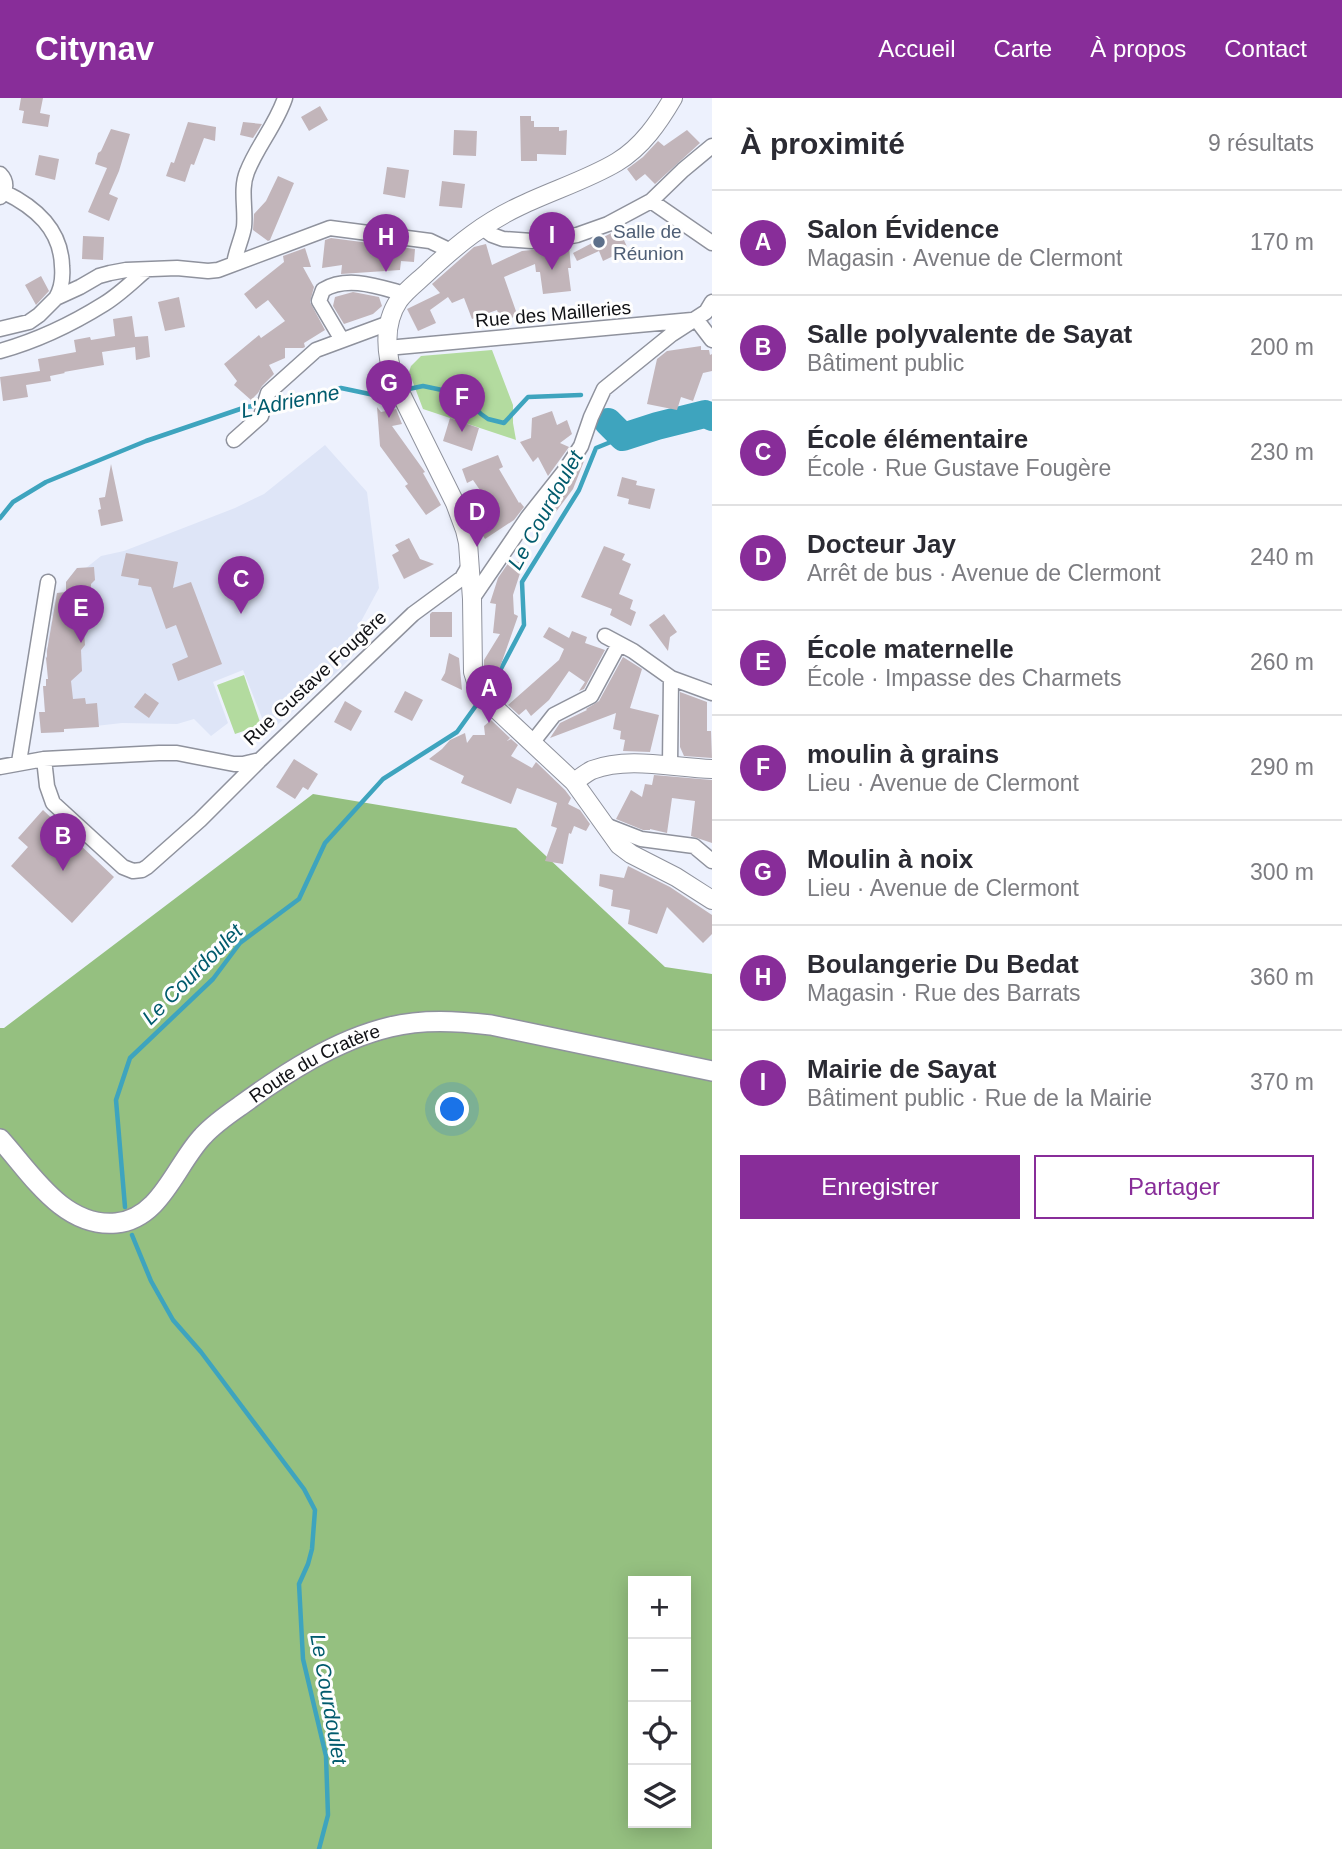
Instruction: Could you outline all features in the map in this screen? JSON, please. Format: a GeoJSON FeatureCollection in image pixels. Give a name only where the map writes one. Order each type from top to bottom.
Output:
{"type":"FeatureCollection","features":[{"type":"Feature","properties":{"kind":"main road","name":"Route du Cratère"},"geometry":{"type":"LineString","coordinates":[[0,1139],[63,1208],[91,1220],[117,1223],[141,1214],[171,1183],[203,1135],[223,1118],[261,1091],[326,1052],[366,1034],[391,1027],[439,1021],[491,1025],[712,1071]]}},
{"type":"Feature","properties":{"kind":"street"},"geometry":{"type":"LineString","coordinates":[[234,264],[244,224],[247,172],[285,98]]}},
{"type":"Feature","properties":{"kind":"street"},"geometry":{"type":"LineString","coordinates":[[673,98],[652,130],[618,162],[523,204],[463,239],[400,300],[389,323],[387,348],[393,375],[461,517],[468,543],[473,673],[480,694],[574,782],[619,845],[712,900]]}},
{"type":"Feature","properties":{"kind":"street"},"geometry":{"type":"LineString","coordinates":[[481,227],[503,239],[532,241],[577,235],[608,224],[651,201],[712,146]]}},
{"type":"Feature","properties":{"kind":"street"},"geometry":{"type":"LineString","coordinates":[[0,174],[5,181],[2,195],[22,201],[50,225],[60,247],[62,272],[60,291],[39,315],[29,322],[0,329]]}},
{"type":"Feature","properties":{"kind":"street"},"geometry":{"type":"LineString","coordinates":[[651,201],[712,243]]}},
{"type":"Feature","properties":{"kind":"street"},"geometry":{"type":"LineString","coordinates":[[56,298],[99,276],[126,270],[218,270],[330,228],[430,241],[451,251]]}},
{"type":"Feature","properties":{"kind":"street"},"geometry":{"type":"LineString","coordinates":[[0,351],[51,333],[105,303],[146,270]]}},
{"type":"Feature","properties":{"kind":"street"},"geometry":{"type":"LineString","coordinates":[[342,340],[319,301],[323,290],[343,282],[405,294]]}},
{"type":"Feature","properties":{"kind":"street"},"geometry":{"type":"LineString","coordinates":[[472,599],[581,446],[604,389],[672,334],[706,312],[712,302]]}},
{"type":"Feature","properties":{"kind":"street"},"geometry":{"type":"LineString","coordinates":[[696,319],[712,340]]}},
{"type":"Feature","properties":{"kind":"street","name":"Rue des Mailleries"},"geometry":{"type":"LineString","coordinates":[[387,348],[696,319]]}},
{"type":"Feature","properties":{"kind":"street"},"geometry":{"type":"LineString","coordinates":[[234,440],[261,416],[268,393],[316,350],[389,323]]}},
{"type":"Feature","properties":{"kind":"street","name":"Rue Gustave Fougère"},"geometry":{"type":"LineString","coordinates":[[0,767],[44,759],[159,752],[239,764],[260,760],[413,614],[461,578],[469,566]]}},
{"type":"Feature","properties":{"kind":"street"},"geometry":{"type":"LineString","coordinates":[[19,762],[48,582]]}},
{"type":"Feature","properties":{"kind":"street"},"geometry":{"type":"LineString","coordinates":[[605,636],[633,651],[671,678],[712,693]]}},
{"type":"Feature","properties":{"kind":"street"},"geometry":{"type":"LineString","coordinates":[[533,743],[554,715],[590,696],[620,644]]}},
{"type":"Feature","properties":{"kind":"street"},"geometry":{"type":"LineString","coordinates":[[670,766],[671,678]]}},
{"type":"Feature","properties":{"kind":"street"},"geometry":{"type":"LineString","coordinates":[[44,759],[47,786],[53,803],[123,867],[133,871],[142,870],[160,856],[260,760]]}},
{"type":"Feature","properties":{"kind":"street"},"geometry":{"type":"LineString","coordinates":[[574,782],[594,770],[620,764],[712,769]]}},
{"type":"Feature","properties":{"kind":"street"},"geometry":{"type":"LineString","coordinates":[[605,825],[641,839],[694,846],[712,861]]}},
{"type":"Feature","properties":{"kind":"shaded area"},"geometry":{"type":"Polygon","coordinates":[[[325,445],[367,492],[379,588],[351,640],[360,648],[336,673],[268,733],[243,670],[213,682],[228,723],[211,736],[194,719],[177,724],[122,723],[87,727],[64,723],[64,732],[41,733],[39,712],[45,712],[43,686],[46,686],[48,679],[45,657],[53,621],[52,614],[57,593],[66,592],[66,582],[77,568],[86,568],[101,556],[124,551],[264,494],[325,445]]]}},
{"type":"Feature","properties":{"kind":"green space"},"geometry":{"type":"Polygon","coordinates":[[[492,350],[513,405],[516,440],[423,409],[409,372],[421,356],[492,350]]]}},
{"type":"Feature","properties":{"kind":"green space"},"geometry":{"type":"Polygon","coordinates":[[[244,675],[261,725],[235,734],[217,685],[244,675]]]}},
{"type":"Feature","properties":{"kind":"green space"},"geometry":{"type":"Polygon","coordinates":[[[313,794],[516,828],[665,967],[712,974],[712,1849],[0,1849],[0,1028],[4,1028],[313,794]]]}},
{"type":"Feature","properties":{"kind":"building"},"geometry":{"type":"Polygon","coordinates":[[[21,98],[43,98],[40,113],[50,115],[48,127],[22,123],[24,111],[19,110],[21,98]]]}},
{"type":"Feature","properties":{"kind":"building"},"geometry":{"type":"Polygon","coordinates":[[[320,106],[328,120],[309,131],[301,117],[320,106]]]}},
{"type":"Feature","properties":{"kind":"building"},"geometry":{"type":"Polygon","coordinates":[[[520,116],[531,116],[534,127],[559,127],[559,131],[567,130],[566,155],[537,154],[537,161],[521,161],[520,116]]]}},
{"type":"Feature","properties":{"kind":"building"},"geometry":{"type":"Polygon","coordinates":[[[188,122],[216,127],[215,141],[204,138],[185,182],[166,176],[171,162],[174,163],[188,122]]]}},
{"type":"Feature","properties":{"kind":"building"},"geometry":{"type":"Polygon","coordinates":[[[243,122],[262,124],[253,138],[240,135],[243,122]]]}},
{"type":"Feature","properties":{"kind":"building"},"geometry":{"type":"Polygon","coordinates":[[[111,129],[130,134],[109,194],[118,198],[109,221],[88,212],[107,168],[95,164],[111,129]]]}},
{"type":"Feature","properties":{"kind":"building"},"geometry":{"type":"Polygon","coordinates":[[[454,130],[477,131],[476,156],[453,155],[454,130]]]}},
{"type":"Feature","properties":{"kind":"building"},"geometry":{"type":"Polygon","coordinates":[[[687,130],[700,143],[655,184],[645,174],[636,181],[627,169],[658,141],[664,146],[687,130]]]}},
{"type":"Feature","properties":{"kind":"building"},"geometry":{"type":"Polygon","coordinates":[[[39,155],[59,159],[55,180],[35,175],[39,155]]]}},
{"type":"Feature","properties":{"kind":"building"},"geometry":{"type":"Polygon","coordinates":[[[387,167],[409,170],[405,198],[383,194],[387,167]]]}},
{"type":"Feature","properties":{"kind":"building"},"geometry":{"type":"Polygon","coordinates":[[[278,176],[294,183],[268,241],[253,230],[254,214],[266,201],[278,176]]]}},
{"type":"Feature","properties":{"kind":"building"},"geometry":{"type":"Polygon","coordinates":[[[442,181],[465,184],[462,208],[439,206],[442,181]]]}},
{"type":"Feature","properties":{"kind":"building"},"geometry":{"type":"Polygon","coordinates":[[[619,229],[628,249],[603,261],[599,251],[577,261],[573,253],[619,229]]]}},
{"type":"Feature","properties":{"kind":"building"},"geometry":{"type":"Polygon","coordinates":[[[83,236],[104,237],[103,260],[82,259],[83,236]]]}},
{"type":"Feature","properties":{"kind":"building"},"geometry":{"type":"Polygon","coordinates":[[[331,238],[415,249],[414,262],[401,261],[400,270],[341,274],[342,265],[322,268],[325,240],[331,238]]]}},
{"type":"Feature","properties":{"kind":"building"},"geometry":{"type":"Polygon","coordinates":[[[486,244],[492,265],[522,251],[569,246],[571,291],[543,294],[540,272],[536,272],[535,264],[504,277],[517,314],[503,325],[497,310],[472,319],[464,298],[452,303],[448,297],[430,310],[436,323],[418,331],[407,309],[440,293],[432,284],[474,247],[486,244]]]}},
{"type":"Feature","properties":{"kind":"building"},"geometry":{"type":"Polygon","coordinates":[[[305,248],[311,267],[303,267],[314,287],[310,302],[325,330],[304,343],[303,348],[285,348],[285,358],[269,365],[274,374],[251,400],[234,385],[237,381],[224,364],[259,335],[261,338],[285,321],[268,300],[256,309],[244,294],[284,262],[283,256],[305,248]]]}},
{"type":"Feature","properties":{"kind":"building"},"geometry":{"type":"Polygon","coordinates":[[[41,276],[49,291],[36,305],[25,285],[41,276]]]}},
{"type":"Feature","properties":{"kind":"building"},"geometry":{"type":"Polygon","coordinates":[[[353,292],[379,297],[382,306],[373,314],[344,324],[333,306],[335,297],[353,292]]]}},
{"type":"Feature","properties":{"kind":"building"},"geometry":{"type":"Polygon","coordinates":[[[179,297],[185,327],[165,331],[158,302],[179,297]]]}},
{"type":"Feature","properties":{"kind":"building"},"geometry":{"type":"Polygon","coordinates":[[[132,316],[135,337],[148,336],[150,357],[136,360],[135,347],[102,352],[104,365],[50,376],[51,381],[26,385],[28,397],[3,401],[0,377],[40,371],[38,359],[76,352],[74,340],[115,336],[113,319],[132,316]]]}},
{"type":"Feature","properties":{"kind":"building"},"geometry":{"type":"Polygon","coordinates":[[[701,346],[701,350],[709,350],[710,355],[712,354],[712,371],[703,373],[693,401],[681,397],[677,410],[647,404],[657,359],[667,351],[701,346]]]}},
{"type":"Feature","properties":{"kind":"building"},"geometry":{"type":"Polygon","coordinates":[[[377,407],[381,412],[396,409],[402,424],[392,426],[425,472],[423,473],[441,505],[426,515],[405,486],[408,484],[380,446],[377,407]]]}},
{"type":"Feature","properties":{"kind":"building"},"geometry":{"type":"Polygon","coordinates":[[[552,411],[557,425],[567,420],[572,434],[560,443],[569,447],[548,476],[538,457],[533,462],[520,442],[531,438],[532,418],[552,411]]]}},
{"type":"Feature","properties":{"kind":"building"},"geometry":{"type":"Polygon","coordinates":[[[450,418],[479,428],[472,451],[443,441],[450,418]]]}},
{"type":"Feature","properties":{"kind":"building"},"geometry":{"type":"Polygon","coordinates":[[[498,455],[503,467],[499,469],[524,507],[514,520],[485,539],[476,516],[491,506],[473,480],[467,483],[462,469],[498,455]]]}},
{"type":"Feature","properties":{"kind":"building"},"geometry":{"type":"Polygon","coordinates":[[[586,456],[573,489],[549,521],[541,516],[574,475],[586,456]]]}},
{"type":"Feature","properties":{"kind":"building"},"geometry":{"type":"Polygon","coordinates":[[[111,464],[123,521],[101,526],[99,498],[105,497],[111,464]]]}},
{"type":"Feature","properties":{"kind":"building"},"geometry":{"type":"Polygon","coordinates":[[[622,477],[637,481],[636,485],[655,489],[650,509],[628,504],[629,499],[617,496],[622,477]]]}},
{"type":"Feature","properties":{"kind":"building"},"geometry":{"type":"Polygon","coordinates":[[[409,538],[420,559],[434,564],[404,579],[392,555],[399,551],[395,545],[409,538]]]}},
{"type":"Feature","properties":{"kind":"building"},"geometry":{"type":"Polygon","coordinates":[[[604,546],[625,554],[622,560],[631,564],[619,594],[633,600],[630,609],[636,612],[631,626],[610,615],[612,609],[581,597],[604,546]]]}},
{"type":"Feature","properties":{"kind":"building"},"geometry":{"type":"Polygon","coordinates":[[[126,553],[178,562],[173,588],[191,582],[222,664],[178,681],[172,664],[188,657],[176,625],[166,629],[151,587],[138,585],[139,579],[121,576],[126,553]]]}},
{"type":"Feature","properties":{"kind":"building"},"geometry":{"type":"Polygon","coordinates":[[[511,559],[523,564],[513,595],[514,614],[518,616],[492,690],[484,670],[484,660],[500,634],[493,633],[496,604],[490,603],[498,578],[511,559]]]}},
{"type":"Feature","properties":{"kind":"building"},"geometry":{"type":"Polygon","coordinates":[[[94,567],[95,580],[91,589],[87,590],[89,610],[99,618],[83,619],[85,645],[81,650],[82,671],[71,681],[73,699],[85,698],[86,704],[97,703],[99,727],[41,733],[39,712],[45,712],[43,686],[46,686],[48,679],[46,658],[57,593],[66,592],[66,582],[77,568],[94,567]]]}},
{"type":"Feature","properties":{"kind":"building"},"geometry":{"type":"Polygon","coordinates":[[[432,612],[452,612],[452,637],[430,637],[432,612]]]}},
{"type":"Feature","properties":{"kind":"building"},"geometry":{"type":"Polygon","coordinates":[[[664,614],[677,632],[670,637],[668,651],[649,625],[664,614]]]}},
{"type":"Feature","properties":{"kind":"building"},"geometry":{"type":"Polygon","coordinates":[[[549,627],[569,638],[572,631],[587,637],[585,643],[605,650],[584,689],[579,691],[585,682],[569,671],[549,700],[531,716],[526,709],[519,715],[508,705],[559,660],[564,649],[543,637],[549,627]]]}},
{"type":"Feature","properties":{"kind":"building"},"geometry":{"type":"Polygon","coordinates":[[[449,653],[459,658],[462,690],[441,680],[449,653]]]}},
{"type":"Feature","properties":{"kind":"building"},"geometry":{"type":"Polygon","coordinates":[[[623,657],[642,669],[630,708],[659,715],[650,752],[623,751],[625,740],[620,739],[621,731],[613,729],[616,713],[550,738],[560,723],[599,701],[623,657]]]}},
{"type":"Feature","properties":{"kind":"building"},"geometry":{"type":"Polygon","coordinates":[[[405,691],[423,700],[412,721],[394,712],[405,691]]]}},
{"type":"Feature","properties":{"kind":"building"},"geometry":{"type":"Polygon","coordinates":[[[680,692],[707,702],[707,731],[711,731],[712,758],[684,756],[680,747],[680,692]]]}},
{"type":"Feature","properties":{"kind":"building"},"geometry":{"type":"Polygon","coordinates":[[[145,693],[159,703],[149,718],[134,707],[145,693]]]}},
{"type":"Feature","properties":{"kind":"building"},"geometry":{"type":"Polygon","coordinates":[[[345,701],[362,711],[351,731],[334,722],[345,701]]]}},
{"type":"Feature","properties":{"kind":"building"},"geometry":{"type":"Polygon","coordinates":[[[491,720],[510,738],[507,741],[511,739],[518,745],[511,756],[532,768],[536,762],[565,790],[571,798],[568,804],[580,810],[590,824],[586,831],[574,826],[571,834],[569,833],[563,864],[545,861],[557,828],[551,826],[557,803],[517,788],[511,804],[461,783],[464,776],[429,759],[450,740],[465,733],[467,743],[473,735],[485,735],[484,726],[491,720]]]}},
{"type":"Feature","properties":{"kind":"building"},"geometry":{"type":"Polygon","coordinates":[[[294,759],[318,774],[308,790],[303,787],[295,799],[276,787],[294,759]]]}},
{"type":"Feature","properties":{"kind":"building"},"geometry":{"type":"Polygon","coordinates":[[[654,775],[712,780],[712,843],[691,836],[695,801],[672,798],[667,833],[643,830],[616,819],[631,790],[642,797],[645,784],[652,785],[654,775]]]}},
{"type":"Feature","properties":{"kind":"building"},"geometry":{"type":"Polygon","coordinates":[[[43,810],[114,877],[72,923],[11,866],[28,847],[18,838],[43,810]]]}},
{"type":"Feature","properties":{"kind":"building"},"geometry":{"type":"Polygon","coordinates":[[[628,866],[670,887],[712,915],[712,934],[703,943],[667,907],[657,934],[628,924],[630,910],[611,906],[613,890],[599,886],[600,874],[624,878],[628,866]]]}},
{"type":"Feature","properties":{"kind":"waterway","name":"L'Adrienne"},"geometry":{"type":"LineString","coordinates":[[404,390],[423,386],[461,394],[488,419],[504,423],[528,397],[581,395]]}},
{"type":"Feature","properties":{"kind":"waterway","name":"L'Adrienne"},"geometry":{"type":"LineString","coordinates":[[0,518],[13,502],[46,482],[146,441],[246,407],[309,399],[341,388],[379,396],[395,392]]}},
{"type":"Feature","properties":{"kind":"waterway"},"geometry":{"type":"LineString","coordinates":[[608,422],[623,437],[705,414],[712,417]]}},
{"type":"Feature","properties":{"kind":"waterway","name":"Le Courdoulet"},"geometry":{"type":"LineString","coordinates":[[485,693],[495,680],[524,625],[522,582],[579,490],[596,448],[623,437]]}},
{"type":"Feature","properties":{"kind":"waterway","name":"Le Courdoulet"},"geometry":{"type":"LineString","coordinates":[[125,1207],[116,1100],[130,1058],[213,979],[240,943],[299,899],[325,843],[383,779],[457,732],[480,700]]}},
{"type":"Feature","properties":{"kind":"waterway","name":"Le Courdoulet"},"geometry":{"type":"LineString","coordinates":[[132,1235],[151,1281],[173,1320],[201,1352],[304,1489],[315,1510],[312,1549],[299,1584],[303,1659],[326,1756],[328,1815],[319,1849]]}},
{"type":"Feature","properties":{"kind":"place","name":"Salle de Réunion"},"geometry":{"type":"Point","coordinates":[599,242]}},
{"type":"Feature","properties":{"kind":"place","name":"Mairie de Sayat"},"geometry":{"type":"Point","coordinates":[552,270]}},
{"type":"Feature","properties":{"kind":"place","name":"Boulangerie Du Bedat"},"geometry":{"type":"Point","coordinates":[386,272]}},
{"type":"Feature","properties":{"kind":"place","name":"Moulin à noix"},"geometry":{"type":"Point","coordinates":[389,418]}},
{"type":"Feature","properties":{"kind":"place","name":"moulin à grains"},"geometry":{"type":"Point","coordinates":[462,432]}},
{"type":"Feature","properties":{"kind":"place","name":"Docteur Jay"},"geometry":{"type":"Point","coordinates":[477,547]}},
{"type":"Feature","properties":{"kind":"place","name":"École élémentaire"},"geometry":{"type":"Point","coordinates":[241,614]}},
{"type":"Feature","properties":{"kind":"place","name":"École maternelle"},"geometry":{"type":"Point","coordinates":[81,643]}},
{"type":"Feature","properties":{"kind":"place","name":"Salon Évidence"},"geometry":{"type":"Point","coordinates":[489,723]}},
{"type":"Feature","properties":{"kind":"place","name":"Salle polyvalente de Sayat"},"geometry":{"type":"Point","coordinates":[63,871]}}]}
